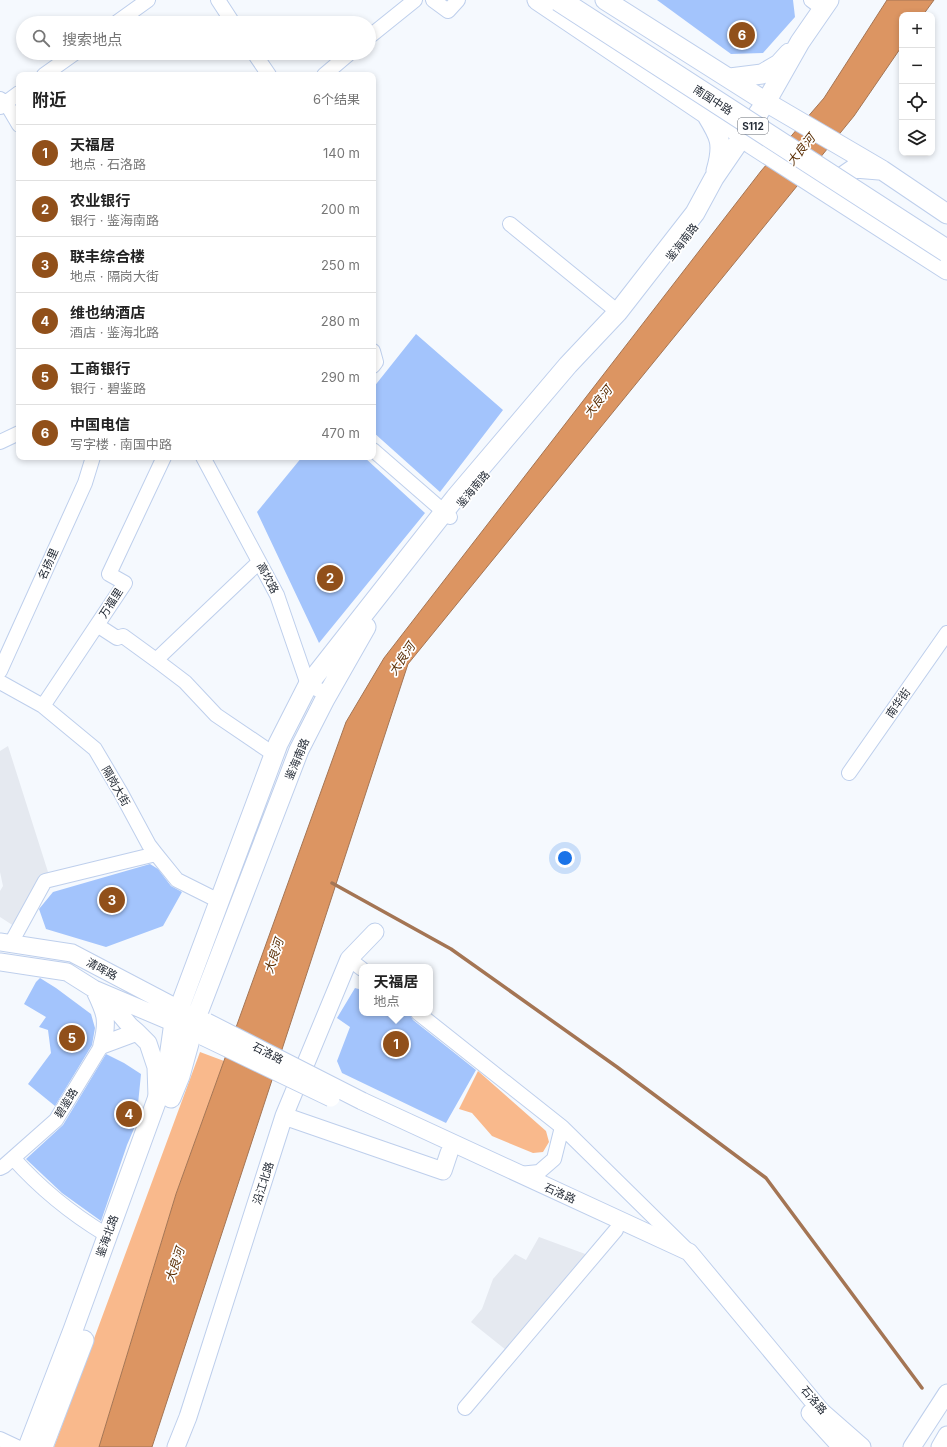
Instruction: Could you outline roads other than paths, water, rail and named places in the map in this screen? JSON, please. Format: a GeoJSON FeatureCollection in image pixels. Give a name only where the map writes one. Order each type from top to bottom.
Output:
{"type":"FeatureCollection","features":[{"type":"Feature","properties":{"kind":"highway","name":"南国中路"},"geometry":{"type":"LineString","coordinates":[[559,0],[947,251]]}},
{"type":"Feature","properties":{"kind":"highway","name":"南国中路"},"geometry":{"type":"LineString","coordinates":[[584,0],[947,235]]}},
{"type":"Feature","properties":{"kind":"main road","name":"南国中路"},"geometry":{"type":"LineString","coordinates":[[537,0],[706,114],[726,123],[746,141],[947,270]]}},
{"type":"Feature","properties":{"kind":"main road"},"geometry":{"type":"LineString","coordinates":[[605,0],[770,104],[882,170],[947,214]]}},
{"type":"Feature","properties":{"kind":"main road","name":"鉴海南路"},"geometry":{"type":"LineString","coordinates":[[200,1027],[299,750],[328,694],[371,618],[447,515],[574,370],[624,317],[702,218],[746,141],[843,0]]}},
{"type":"Feature","properties":{"kind":"main road","name":"鉴海南路"},"geometry":{"type":"LineString","coordinates":[[770,104],[821,3]]}},
{"type":"Feature","properties":{"kind":"main road"},"geometry":{"type":"LineString","coordinates":[[730,78],[762,74],[779,64],[800,42]]}},
{"type":"Feature","properties":{"kind":"main road"},"geometry":{"type":"LineString","coordinates":[[706,114],[718,135],[721,150],[714,178]]}},
{"type":"Feature","properties":{"kind":"main road","name":"鉴海南路"},"geometry":{"type":"LineString","coordinates":[[176,1015],[278,744],[308,685],[568,365],[618,312],[696,213],[714,178],[746,141]]}},
{"type":"Feature","properties":{"kind":"main road"},"geometry":{"type":"LineString","coordinates":[[860,215],[841,196],[842,177],[855,168],[882,170]]}},
{"type":"Feature","properties":{"kind":"main road","name":"鉴海北路"},"geometry":{"type":"LineString","coordinates":[[28,1447],[73,1330],[167,1072],[176,1015]]}},
{"type":"Feature","properties":{"kind":"main road","name":"鉴海北路"},"geometry":{"type":"LineString","coordinates":[[43,1447],[180,1076],[200,1027]]}},
{"type":"Feature","properties":{"kind":"street"},"geometry":{"type":"LineString","coordinates":[[126,16],[148,0]]}},
{"type":"Feature","properties":{"kind":"street"},"geometry":{"type":"LineString","coordinates":[[218,0],[229,16]]}},
{"type":"Feature","properties":{"kind":"street"},"geometry":{"type":"LineString","coordinates":[[376,31],[415,0]]}},
{"type":"Feature","properties":{"kind":"street"},"geometry":{"type":"LineString","coordinates":[[433,0],[448,11],[458,0]]}},
{"type":"Feature","properties":{"kind":"street"},"geometry":{"type":"LineString","coordinates":[[48,72],[65,60]]}},
{"type":"Feature","properties":{"kind":"street"},"geometry":{"type":"LineString","coordinates":[[259,60],[267,72]]}},
{"type":"Feature","properties":{"kind":"street"},"geometry":{"type":"LineString","coordinates":[[328,72],[342,60]]}},
{"type":"Feature","properties":{"kind":"street"},"geometry":{"type":"LineString","coordinates":[[16,95],[2,103],[16,121]]}},
{"type":"Feature","properties":{"kind":"street"},"geometry":{"type":"LineString","coordinates":[[510,224],[618,312]]}},
{"type":"Feature","properties":{"kind":"street"},"geometry":{"type":"LineString","coordinates":[[0,442],[16,434]]}},
{"type":"Feature","properties":{"kind":"street"},"geometry":{"type":"LineString","coordinates":[[376,453],[447,515]]}},
{"type":"Feature","properties":{"kind":"street","name":"名扬里"},"geometry":{"type":"LineString","coordinates":[[0,671],[85,483],[92,460]]}},
{"type":"Feature","properties":{"kind":"street","name":"万福里"},"geometry":{"type":"LineString","coordinates":[[43,706],[124,583],[109,574],[163,460]]}},
{"type":"Feature","properties":{"kind":"street","name":"高坎路"},"geometry":{"type":"LineString","coordinates":[[205,460],[277,595],[308,685]]}},
{"type":"Feature","properties":{"kind":"street"},"geometry":{"type":"LineString","coordinates":[[156,660],[259,562]]}},
{"type":"Feature","properties":{"kind":"street"},"geometry":{"type":"LineString","coordinates":[[97,625],[117,638],[123,636],[156,660],[185,682],[216,715],[272,754]]}},
{"type":"Feature","properties":{"kind":"street","name":"南华街"},"geometry":{"type":"LineString","coordinates":[[849,773],[947,633]]}},
{"type":"Feature","properties":{"kind":"street","name":"隔岗大街"},"geometry":{"type":"LineString","coordinates":[[0,682],[43,706],[95,749],[149,845],[177,880],[219,901]]}},
{"type":"Feature","properties":{"kind":"street"},"geometry":{"type":"LineString","coordinates":[[308,685],[328,694]]}},
{"type":"Feature","properties":{"kind":"street"},"geometry":{"type":"LineString","coordinates":[[6,943],[45,881],[156,854]]}},
{"type":"Feature","properties":{"kind":"street","name":"沿江北路"},"geometry":{"type":"LineString","coordinates":[[176,1447],[188,1417],[284,1116],[356,964],[375,932]]}},
{"type":"Feature","properties":{"kind":"street","name":"清晖路"},"geometry":{"type":"LineString","coordinates":[[6,943],[72,953],[176,1015],[200,1027]]}},
{"type":"Feature","properties":{"kind":"street","name":"清晖路"},"geometry":{"type":"LineString","coordinates":[[0,962],[67,972],[98,991],[176,1015]]}},
{"type":"Feature","properties":{"kind":"street"},"geometry":{"type":"LineString","coordinates":[[98,991],[148,1044],[156,1067],[157,1101]]}},
{"type":"Feature","properties":{"kind":"street"},"geometry":{"type":"LineString","coordinates":[[98,991],[106,1019],[106,1031],[102,1045]]}},
{"type":"Feature","properties":{"kind":"street"},"geometry":{"type":"LineString","coordinates":[[422,1016],[562,1127],[689,1252]]}},
{"type":"Feature","properties":{"kind":"street","name":"石洛路"},"geometry":{"type":"LineString","coordinates":[[200,1027],[360,1106],[449,1153],[683,1261],[814,1419],[841,1447]]}},
{"type":"Feature","properties":{"kind":"street"},"geometry":{"type":"LineString","coordinates":[[102,1045],[137,1032]]}},
{"type":"Feature","properties":{"kind":"street","name":"碧鉴路"},"geometry":{"type":"LineString","coordinates":[[0,1168],[14,1158],[56,1120],[102,1045]]}},
{"type":"Feature","properties":{"kind":"street","name":"石洛路"},"geometry":{"type":"LineString","coordinates":[[360,1106],[519,1174],[689,1252],[822,1412],[862,1447]]}},
{"type":"Feature","properties":{"kind":"street"},"geometry":{"type":"LineString","coordinates":[[284,1116],[443,1171],[449,1153]]}},
{"type":"Feature","properties":{"kind":"street"},"geometry":{"type":"LineString","coordinates":[[519,1174],[539,1172],[554,1159],[562,1127]]}},
{"type":"Feature","properties":{"kind":"street"},"geometry":{"type":"LineString","coordinates":[[14,1158],[30,1176],[88,1224],[105,1234]]}},
{"type":"Feature","properties":{"kind":"street"},"geometry":{"type":"LineString","coordinates":[[465,1408],[616,1230]]}},
{"type":"Feature","properties":{"kind":"street"},"geometry":{"type":"LineString","coordinates":[[912,1447],[947,1393]]}},
{"type":"Feature","properties":{"kind":"street"},"geometry":{"type":"LineString","coordinates":[[814,1419],[828,1447]]}},
{"type":"Feature","properties":{"kind":"street"},"geometry":{"type":"LineString","coordinates":[[940,1447],[947,1435]]}},
{"type":"Feature","properties":{"kind":"street"},"geometry":{"type":"LineString","coordinates":[[0,1439],[17,1447]]}},
{"type":"Feature","properties":{"kind":"water","name":"大良河"},"geometry":{"type":"Polygon","coordinates":[[[887,0],[934,0],[925,12],[899,12],[899,50],[854,116],[408,664],[152,1447],[99,1447],[176,1194],[346,722],[384,658],[761,171],[824,98],[887,0]]]}},
{"type":"Feature","properties":{"kind":"waterway"},"geometry":{"type":"LineString","coordinates":[[332,883],[451,949],[617,1067],[766,1178],[922,1388]]}},
{"type":"Feature","properties":{"kind":"place","name":"中国电信"},"geometry":{"type":"Point","coordinates":[742,35]}},
{"type":"Feature","properties":{"kind":"place","name":"农业银行"},"geometry":{"type":"Point","coordinates":[330,578]}},
{"type":"Feature","properties":{"kind":"place","name":"联丰综合楼"},"geometry":{"type":"Point","coordinates":[112,900]}},
{"type":"Feature","properties":{"kind":"place","name":"工商银行"},"geometry":{"type":"Point","coordinates":[72,1038]}},
{"type":"Feature","properties":{"kind":"place","name":"天福居"},"geometry":{"type":"Point","coordinates":[396,1044]}},
{"type":"Feature","properties":{"kind":"place","name":"维也纳酒店"},"geometry":{"type":"Point","coordinates":[129,1114]}}]}
